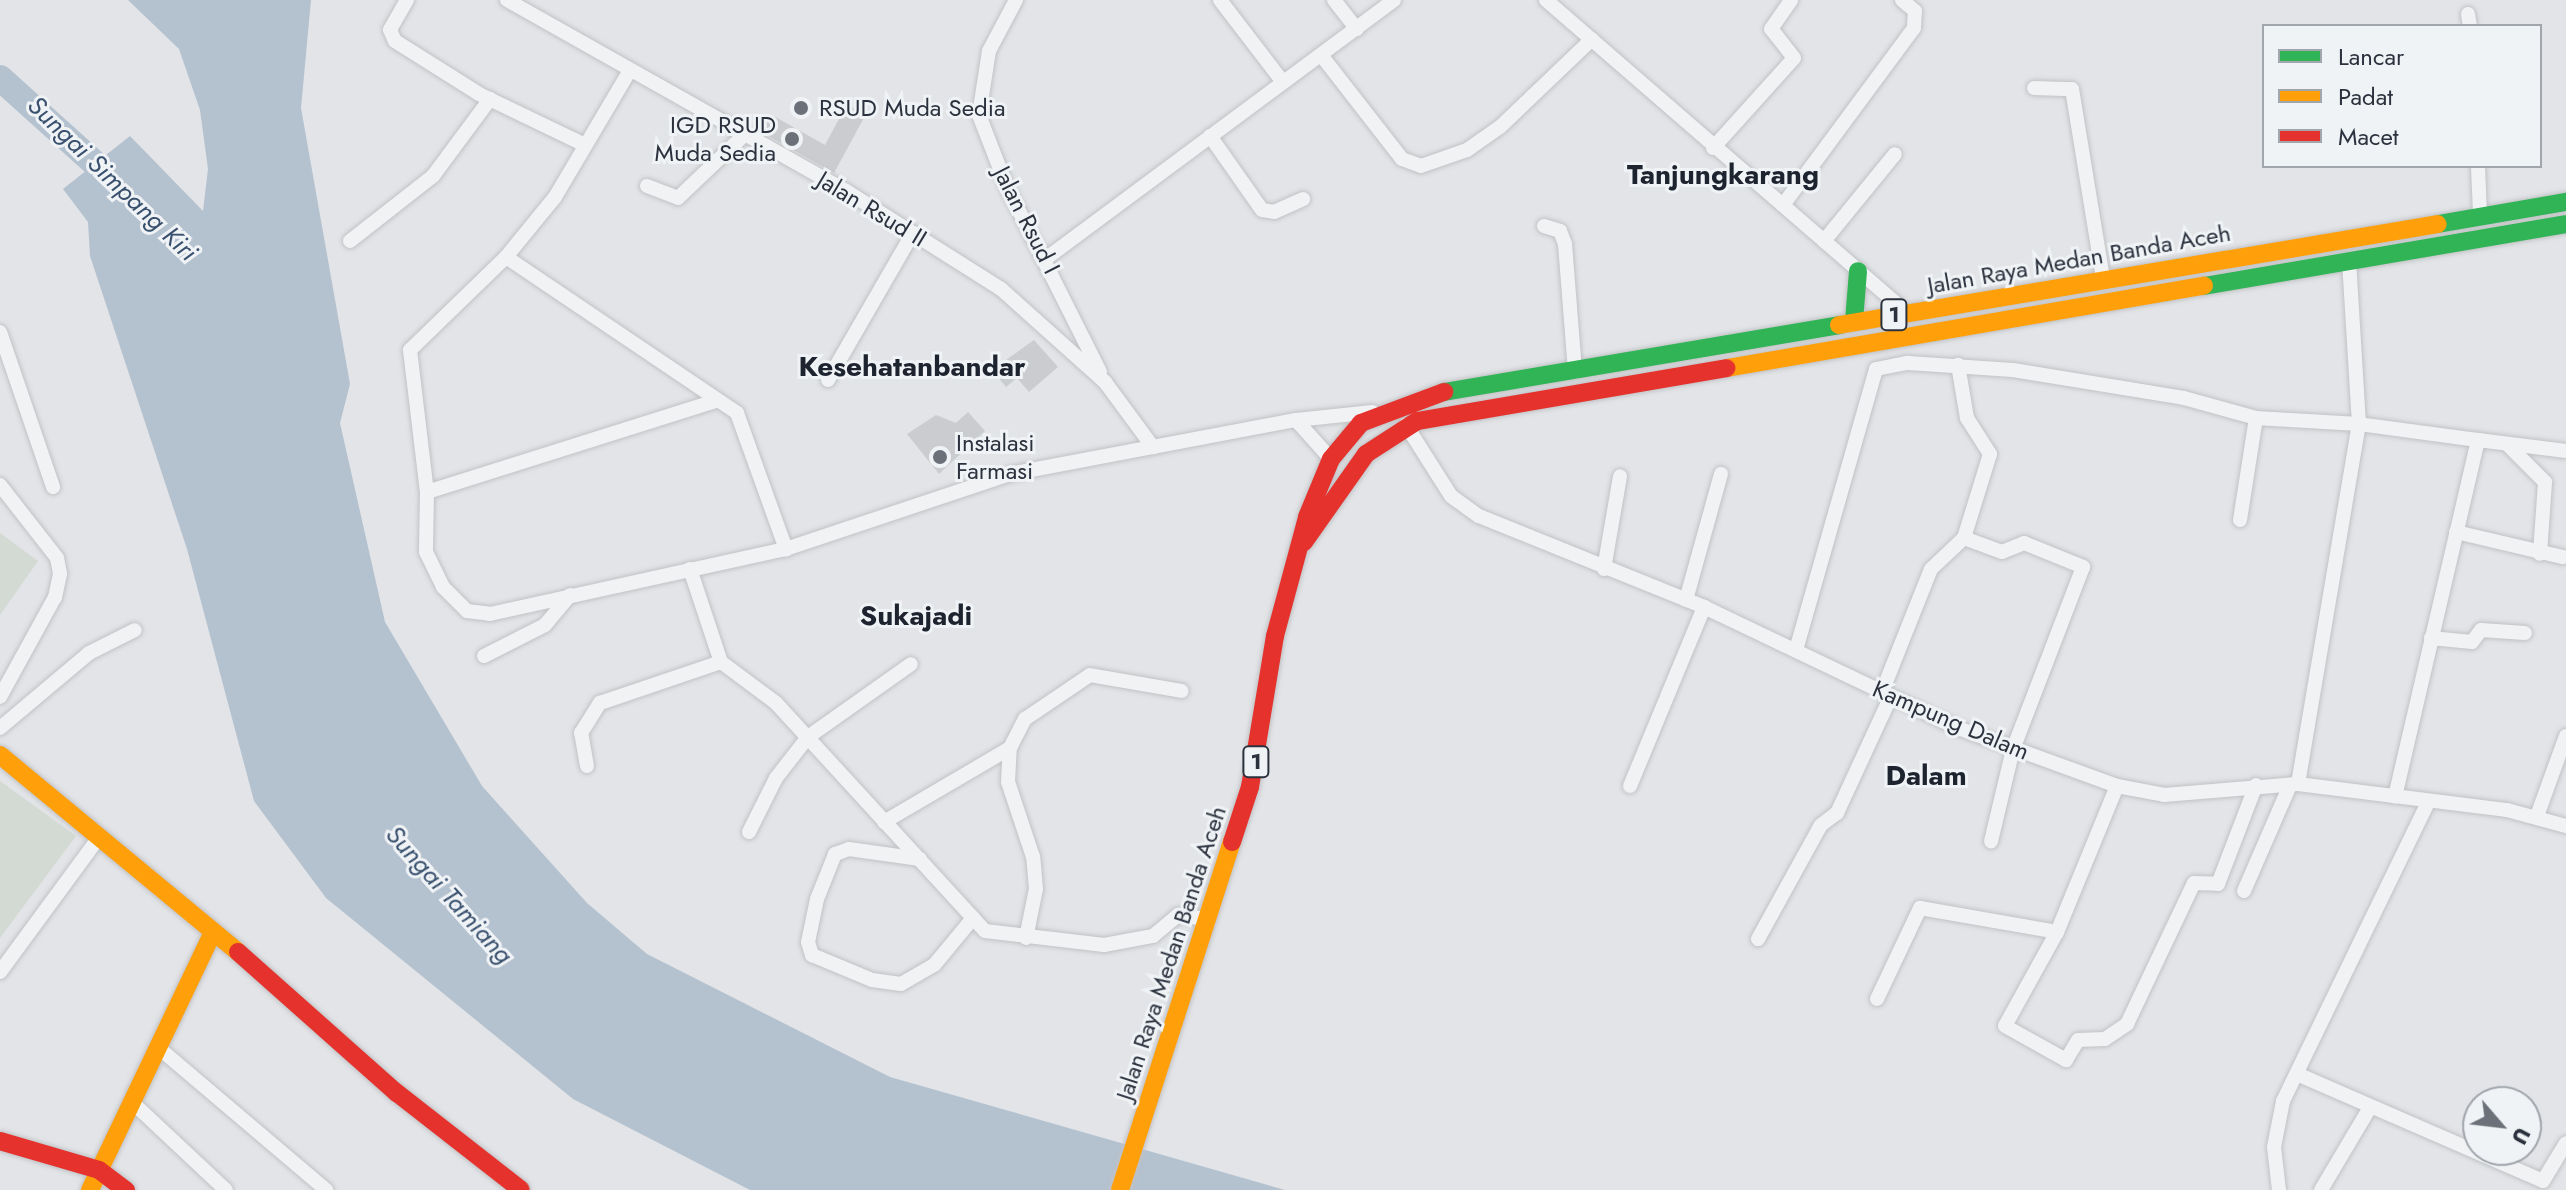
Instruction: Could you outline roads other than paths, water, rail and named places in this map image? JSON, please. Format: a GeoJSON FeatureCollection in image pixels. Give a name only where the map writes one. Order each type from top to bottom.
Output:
{"type":"FeatureCollection","features":[{"type":"Feature","properties":{"kind":"main road","name":"Jalan Raya Medan Banda Aceh"},"geometry":{"type":"LineString","coordinates":[[1120,1190],[1250,787],[1275,636],[1304,542],[1311,504],[1331,459],[1376,413],[1428,395],[2480,213],[2566,202]]}},
{"type":"Feature","properties":{"kind":"main road","name":"Jalan Raya Medan Banda Aceh"},"geometry":{"type":"LineString","coordinates":[[1304,542],[1366,454],[1406,425],[1902,335],[2566,224]]}},
{"type":"Feature","properties":{"kind":"main road"},"geometry":{"type":"LineString","coordinates":[[1854,321],[1858,271]]}},
{"type":"Feature","properties":{"kind":"main road"},"geometry":{"type":"LineString","coordinates":[[1715,345],[1718,367]]}},
{"type":"Feature","properties":{"kind":"main road"},"geometry":{"type":"LineString","coordinates":[[0,755],[213,932],[498,1184],[521,1190]]}},
{"type":"Feature","properties":{"kind":"main road"},"geometry":{"type":"LineString","coordinates":[[90,1190],[160,1049],[213,932]]}},
{"type":"Feature","properties":{"kind":"main road"},"geometry":{"type":"LineString","coordinates":[[0,1141],[99,1170],[126,1190]]}},
{"type":"Feature","properties":{"kind":"street"},"geometry":{"type":"LineString","coordinates":[[407,0],[391,37],[490,99],[585,145]]}},
{"type":"Feature","properties":{"kind":"street","name":"Jalan Rsud II"},"geometry":{"type":"LineString","coordinates":[[507,0],[913,233],[1019,302],[1105,382],[1153,447]]}},
{"type":"Feature","properties":{"kind":"street","name":"Jalan Rsud I"},"geometry":{"type":"LineString","coordinates":[[1016,0],[989,51],[979,89],[982,124],[1007,187],[1048,257],[1105,382]]}},
{"type":"Feature","properties":{"kind":"street"},"geometry":{"type":"LineString","coordinates":[[1220,0],[1283,82]]}},
{"type":"Feature","properties":{"kind":"street"},"geometry":{"type":"LineString","coordinates":[[1334,0],[1357,29]]}},
{"type":"Feature","properties":{"kind":"street"},"geometry":{"type":"LineString","coordinates":[[1048,257],[1394,0]]}},
{"type":"Feature","properties":{"kind":"street"},"geometry":{"type":"LineString","coordinates":[[1546,0],[1713,148],[1907,313]]}},
{"type":"Feature","properties":{"kind":"street"},"geometry":{"type":"LineString","coordinates":[[1713,148],[1794,58],[1771,29],[1791,0]]}},
{"type":"Feature","properties":{"kind":"street"},"geometry":{"type":"LineString","coordinates":[[1783,205],[1914,28],[1915,11],[1902,0]]}},
{"type":"Feature","properties":{"kind":"street"},"geometry":{"type":"LineString","coordinates":[[1321,55],[1393,149],[1421,166],[1467,150],[1500,127],[1592,39]]}},
{"type":"Feature","properties":{"kind":"street"},"geometry":{"type":"LineString","coordinates":[[629,72],[555,197],[506,257],[410,350],[427,492],[426,552],[443,587],[464,609],[490,614],[786,549],[1010,474],[1296,420],[1376,413]]}},
{"type":"Feature","properties":{"kind":"street"},"geometry":{"type":"LineString","coordinates":[[2034,88],[2072,89],[2103,278]]}},
{"type":"Feature","properties":{"kind":"street"},"geometry":{"type":"LineString","coordinates":[[350,241],[433,176],[490,99]]}},
{"type":"Feature","properties":{"kind":"street"},"geometry":{"type":"LineString","coordinates":[[647,186],[678,198],[743,136]]}},
{"type":"Feature","properties":{"kind":"street"},"geometry":{"type":"LineString","coordinates":[[1210,136],[1262,210],[1274,212],[1303,199]]}},
{"type":"Feature","properties":{"kind":"street"},"geometry":{"type":"LineString","coordinates":[[1824,241],[1895,154]]}},
{"type":"Feature","properties":{"kind":"street"},"geometry":{"type":"LineString","coordinates":[[2478,168],[2480,213]]}},
{"type":"Feature","properties":{"kind":"street"},"geometry":{"type":"LineString","coordinates":[[1544,226],[1560,231],[1565,244],[1575,372]]}},
{"type":"Feature","properties":{"kind":"street"},"geometry":{"type":"LineString","coordinates":[[828,380],[913,233]]}},
{"type":"Feature","properties":{"kind":"street"},"geometry":{"type":"LineString","coordinates":[[506,257],[740,418],[786,549]]}},
{"type":"Feature","properties":{"kind":"street"},"geometry":{"type":"LineString","coordinates":[[2244,891],[2294,784],[2359,424],[2349,260]]}},
{"type":"Feature","properties":{"kind":"street"},"geometry":{"type":"LineString","coordinates":[[0,332],[53,487]]}},
{"type":"Feature","properties":{"kind":"street"},"geometry":{"type":"LineString","coordinates":[[1902,335],[1908,363]]}},
{"type":"Feature","properties":{"kind":"street"},"geometry":{"type":"LineString","coordinates":[[1796,650],[1841,509],[1871,377],[1878,368],[1908,363],[1958,365],[2170,395],[2256,418],[2359,424],[2566,451]]}},
{"type":"Feature","properties":{"kind":"street"},"geometry":{"type":"LineString","coordinates":[[1758,939],[1821,825],[1839,809],[1934,565],[1964,538],[1991,450],[1967,418],[1958,365]]}},
{"type":"Feature","properties":{"kind":"street"},"geometry":{"type":"LineString","coordinates":[[427,492],[718,400]]}},
{"type":"Feature","properties":{"kind":"street"},"geometry":{"type":"LineString","coordinates":[[2240,520],[2256,418]]}},
{"type":"Feature","properties":{"kind":"street"},"geometry":{"type":"LineString","coordinates":[[1296,420],[1331,459]]}},
{"type":"Feature","properties":{"kind":"street","name":"Kampung Dalam"},"geometry":{"type":"LineString","coordinates":[[1406,425],[1466,509],[1604,569],[1704,607],[1886,694],[2013,749],[2117,786],[2164,795],[2294,784],[2537,816],[2566,826]]}},
{"type":"Feature","properties":{"kind":"street"},"geometry":{"type":"LineString","coordinates":[[2395,796],[2478,440]]}},
{"type":"Feature","properties":{"kind":"street"},"geometry":{"type":"LineString","coordinates":[[2507,444],[2545,482],[2540,554]]}},
{"type":"Feature","properties":{"kind":"street"},"geometry":{"type":"LineString","coordinates":[[1686,600],[1721,474]]}},
{"type":"Feature","properties":{"kind":"street"},"geometry":{"type":"LineString","coordinates":[[1604,569],[1620,476]]}},
{"type":"Feature","properties":{"kind":"street"},"geometry":{"type":"LineString","coordinates":[[0,485],[57,558],[60,574],[55,597],[0,697]]}},
{"type":"Feature","properties":{"kind":"street"},"geometry":{"type":"LineString","coordinates":[[2456,532],[2563,557]]}},
{"type":"Feature","properties":{"kind":"street"},"geometry":{"type":"LineString","coordinates":[[1964,538],[2002,552],[2024,543],[2083,567],[2013,749],[1991,841]]}},
{"type":"Feature","properties":{"kind":"street"},"geometry":{"type":"LineString","coordinates":[[690,569],[721,662],[767,693],[973,918],[998,936],[1104,945],[1153,936],[1178,915],[1207,919]]}},
{"type":"Feature","properties":{"kind":"street"},"geometry":{"type":"LineString","coordinates":[[484,656],[545,625],[570,595]]}},
{"type":"Feature","properties":{"kind":"street"},"geometry":{"type":"LineString","coordinates":[[1630,786],[1704,607]]}},
{"type":"Feature","properties":{"kind":"street"},"geometry":{"type":"LineString","coordinates":[[0,728],[89,653],[135,630]]}},
{"type":"Feature","properties":{"kind":"street"},"geometry":{"type":"LineString","coordinates":[[2431,638],[2472,642],[2481,630],[2525,633]]}},
{"type":"Feature","properties":{"kind":"street"},"geometry":{"type":"LineString","coordinates":[[587,766],[581,733],[600,703],[721,662]]}},
{"type":"Feature","properties":{"kind":"street"},"geometry":{"type":"LineString","coordinates":[[749,832],[776,778],[808,737],[911,664]]}},
{"type":"Feature","properties":{"kind":"street"},"geometry":{"type":"LineString","coordinates":[[1026,938],[1036,889],[1033,857],[1008,782],[1010,748],[1025,719],[1083,677],[1182,691]]}},
{"type":"Feature","properties":{"kind":"street"},"geometry":{"type":"LineString","coordinates":[[2537,816],[2566,736]]}},
{"type":"Feature","properties":{"kind":"street"},"geometry":{"type":"LineString","coordinates":[[884,822],[1010,748]]}},
{"type":"Feature","properties":{"kind":"street"},"geometry":{"type":"LineString","coordinates":[[2117,786],[2057,932],[2005,1028],[2068,1060],[2078,1040],[2105,1039],[2127,1024],[2194,883],[2218,884],[2256,785]]}},
{"type":"Feature","properties":{"kind":"street"},"geometry":{"type":"LineString","coordinates":[[2279,1190],[2275,1132],[2297,1074],[2428,802]]}},
{"type":"Feature","properties":{"kind":"street"},"geometry":{"type":"LineString","coordinates":[[0,972],[100,836]]}},
{"type":"Feature","properties":{"kind":"street"},"geometry":{"type":"LineString","coordinates":[[920,859],[849,849],[835,854],[817,899],[808,942],[812,955],[872,980],[901,984],[935,964],[973,918]]}},
{"type":"Feature","properties":{"kind":"street"},"geometry":{"type":"LineString","coordinates":[[1877,999],[1920,908],[2057,932]]}},
{"type":"Feature","properties":{"kind":"street"},"geometry":{"type":"LineString","coordinates":[[160,1049],[326,1190]]}},
{"type":"Feature","properties":{"kind":"street"},"geometry":{"type":"LineString","coordinates":[[2297,1074],[2369,1109],[2543,1181],[2566,1143]]}},
{"type":"Feature","properties":{"kind":"street"},"geometry":{"type":"LineString","coordinates":[[133,1103],[226,1190]]}},
{"type":"Feature","properties":{"kind":"street"},"geometry":{"type":"LineString","coordinates":[[2321,1190],[2369,1109]]}},
{"type":"Feature","properties":{"kind":"water","name":"Sungai Tamiang"},"geometry":{"type":"Polygon","coordinates":[[[128,0],[311,0],[301,108],[350,384],[340,423],[385,622],[482,786],[587,903],[647,954],[890,1077],[1285,1190],[750,1190],[573,1099],[326,898],[254,801],[187,549],[90,256],[88,222],[63,189],[130,136],[203,211],[208,169],[200,110],[179,49],[128,0]]]}},
{"type":"Feature","properties":{"kind":"waterway","name":"Sungai Simpang Kiri"},"geometry":{"type":"LineString","coordinates":[[0,78],[121,187]]}},
{"type":"Feature","properties":{"kind":"place","name":"RSUD Muda Sedia"},"geometry":{"type":"Point","coordinates":[801,108]}},
{"type":"Feature","properties":{"kind":"place","name":"IGD RSUD Muda Sedia"},"geometry":{"type":"Point","coordinates":[792,139]}},
{"type":"Feature","properties":{"kind":"place","name":"Instalasi Farmasi"},"geometry":{"type":"Point","coordinates":[940,457]}},
{"type":"Feature","properties":{"kind":"district","name":"Tanjungkarang"},"geometry":{"type":"Point","coordinates":[1723,175]}},
{"type":"Feature","properties":{"kind":"district","name":"Kesehatanbandar"},"geometry":{"type":"Point","coordinates":[912,367]}},
{"type":"Feature","properties":{"kind":"district","name":"Sukajadi"},"geometry":{"type":"Point","coordinates":[916,616]}},
{"type":"Feature","properties":{"kind":"district","name":"Dalam"},"geometry":{"type":"Point","coordinates":[1926,776]}}]}
